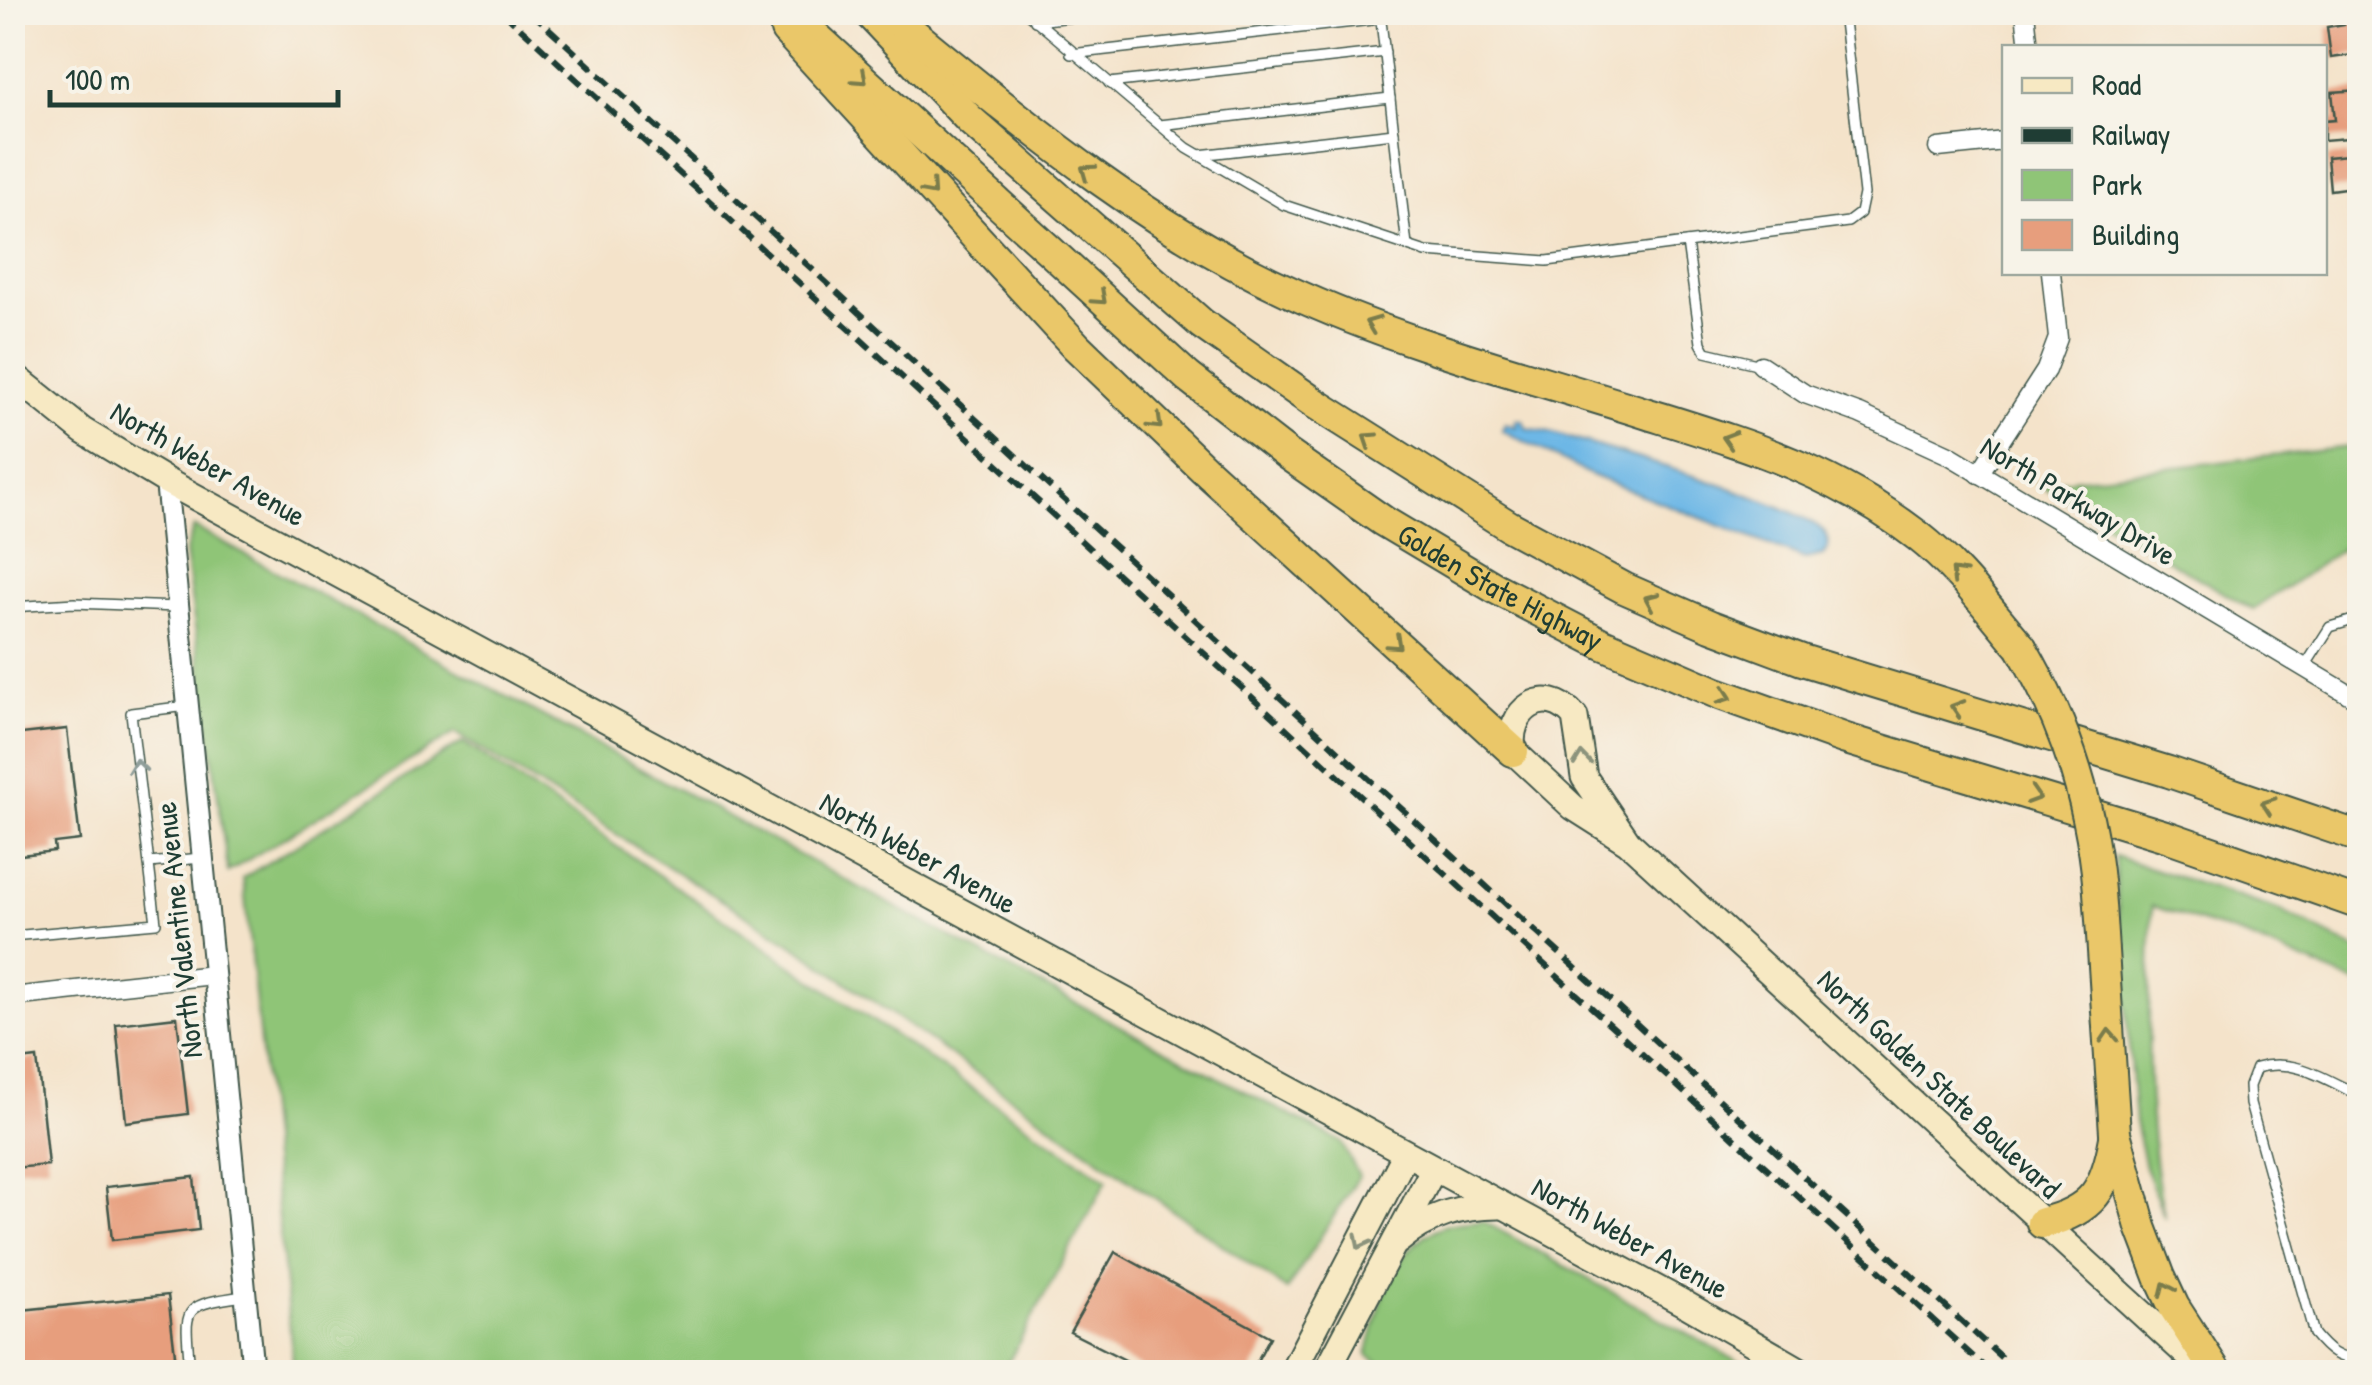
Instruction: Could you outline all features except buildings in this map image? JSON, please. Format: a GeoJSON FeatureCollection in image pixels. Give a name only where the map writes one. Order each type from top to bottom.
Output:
{"type":"FeatureCollection","features":[{"type":"Feature","properties":{"kind":"highway"},"geometry":{"type":"LineString","coordinates":[[772,12],[807,57],[1076,346],[1204,469],[1513,751]]}},
{"type":"Feature","properties":{"kind":"highway","name":"Golden State Highway"},"geometry":{"type":"LineString","coordinates":[[789,12],[1188,377],[1287,454],[1368,510],[1495,588],[1604,644],[1716,693],[1846,739],[2170,836],[2360,904]]}},
{"type":"Feature","properties":{"kind":"highway","name":"Golden State Highway"},"geometry":{"type":"LineString","coordinates":[[868,12],[970,120],[1202,324],[1313,402],[1509,526],[1624,588],[1802,660],[2169,772],[2360,837]]}},
{"type":"Feature","properties":{"kind":"highway"},"geometry":{"type":"LineString","coordinates":[[888,12],[1038,135],[1152,218],[1289,292],[1464,358],[1762,450],[1820,473],[1920,538],[1961,577],[2021,647],[2063,729],[2079,774],[2092,835],[2100,905],[2116,1133],[2160,1277],[2174,1308],[2216,1372]]}},
{"type":"Feature","properties":{"kind":"highway"},"geometry":{"type":"LineString","coordinates":[[2322,890],[2360,925]]}},
{"type":"Feature","properties":{"kind":"highway"},"geometry":{"type":"LineString","coordinates":[[2042,1223],[2064,1218],[2093,1199],[2110,1163],[2116,1133]]}},
{"type":"Feature","properties":{"kind":"main road","name":"North Weber Avenue"},"geometry":{"type":"LineString","coordinates":[[12,374],[83,431],[166,481],[1803,1372]]}},
{"type":"Feature","properties":{"kind":"main road","name":"North Golden State Boulevard"},"geometry":{"type":"LineString","coordinates":[[1628,842],[1584,777],[1578,724],[1570,710],[1546,702],[1524,708],[1512,729],[1513,751],[1574,807],[1628,842],[2206,1372]]}},
{"type":"Feature","properties":{"kind":"main road"},"geometry":{"type":"LineString","coordinates":[[1292,1372],[1404,1155]]}},
{"type":"Feature","properties":{"kind":"main road"},"geometry":{"type":"LineString","coordinates":[[1326,1372],[1433,1170]]}},
{"type":"Feature","properties":{"kind":"main road"},"geometry":{"type":"LineString","coordinates":[[1390,1247],[1410,1230],[1445,1213],[1503,1206]]}},
{"type":"Feature","properties":{"kind":"street"},"geometry":{"type":"LineString","coordinates":[[2026,12],[2029,45]]}},
{"type":"Feature","properties":{"kind":"street"},"geometry":{"type":"LineString","coordinates":[[1938,148],[2002,141]]}},
{"type":"Feature","properties":{"kind":"street"},"geometry":{"type":"LineString","coordinates":[[1980,474],[2046,370],[2058,338],[2052,275]]}},
{"type":"Feature","properties":{"kind":"street","name":"North Parkway Drive"},"geometry":{"type":"LineString","coordinates":[[1761,365],[1805,394],[1903,432],[1980,474],[2360,701]]}},
{"type":"Feature","properties":{"kind":"street","name":"North Valentine Avenue"},"geometry":{"type":"LineString","coordinates":[[166,481],[253,1372]]}},
{"type":"Feature","properties":{"kind":"street"},"geometry":{"type":"LineString","coordinates":[[12,996],[213,974]]}},
{"type":"Feature","properties":{"kind":"lane"},"geometry":{"type":"LineString","coordinates":[[1026,12],[1160,126],[1199,155],[1284,205],[1426,252],[1547,261],[1848,222],[1860,214],[1864,194],[1844,12]]}},
{"type":"Feature","properties":{"kind":"lane"},"geometry":{"type":"LineString","coordinates":[[1036,22],[1119,12]]}},
{"type":"Feature","properties":{"kind":"lane"},"geometry":{"type":"LineString","coordinates":[[1072,54],[1380,16],[1407,246]]}},
{"type":"Feature","properties":{"kind":"lane"},"geometry":{"type":"LineString","coordinates":[[1108,84],[1385,52]]}},
{"type":"Feature","properties":{"kind":"lane"},"geometry":{"type":"LineString","coordinates":[[1160,126],[1390,98]]}},
{"type":"Feature","properties":{"kind":"lane"},"geometry":{"type":"LineString","coordinates":[[1199,155],[1394,133]]}},
{"type":"Feature","properties":{"kind":"lane"},"geometry":{"type":"LineString","coordinates":[[1686,243],[1701,343],[1706,352],[1761,365]]}},
{"type":"Feature","properties":{"kind":"lane"},"geometry":{"type":"LineString","coordinates":[[12,607],[74,604],[177,608]]}},
{"type":"Feature","properties":{"kind":"lane"},"geometry":{"type":"LineString","coordinates":[[2304,668],[2330,627],[2360,618]]}},
{"type":"Feature","properties":{"kind":"lane"},"geometry":{"type":"LineString","coordinates":[[12,936],[156,923],[131,713],[187,706]]}},
{"type":"Feature","properties":{"kind":"lane"},"geometry":{"type":"LineString","coordinates":[[149,863],[202,858]]}},
{"type":"Feature","properties":{"kind":"lane"},"geometry":{"type":"LineString","coordinates":[[2360,1096],[2298,1066],[2276,1062],[2256,1068],[2249,1086],[2250,1104],[2314,1334],[2328,1351],[2348,1360],[2360,1360]]}},
{"type":"Feature","properties":{"kind":"lane"},"geometry":{"type":"LineString","coordinates":[[190,1372],[186,1319],[193,1309],[202,1302],[244,1296]]}},
{"type":"Feature","properties":{"kind":"green space"},"geometry":{"type":"Polygon","coordinates":[[[2359,446],[2359,537],[2253,610],[2037,483],[2359,446]]]}},
{"type":"Feature","properties":{"kind":"green space"},"geometry":{"type":"Polygon","coordinates":[[[194,527],[971,948],[1341,1142],[1359,1176],[1287,1290],[790,943],[455,733],[228,872],[185,553],[194,527]]]}},
{"type":"Feature","properties":{"kind":"green space"},"geometry":{"type":"Polygon","coordinates":[[[463,742],[1107,1180],[1003,1372],[294,1372],[243,878],[463,742]]]}},
{"type":"Feature","properties":{"kind":"green space"},"geometry":{"type":"Polygon","coordinates":[[[2114,856],[2281,911],[2359,951],[2359,984],[2246,937],[2152,906],[2150,1102],[2165,1218],[2145,1167],[2135,1122],[2114,856]]]}},
{"type":"Feature","properties":{"kind":"green space"},"geometry":{"type":"Polygon","coordinates":[[[1483,1221],[1757,1372],[1392,1372],[1367,1355],[1390,1280],[1411,1248],[1444,1226],[1483,1221]]]}},
{"type":"Feature","properties":{"kind":"water"},"geometry":{"type":"Polygon","coordinates":[[[1516,420],[1523,420],[1526,428],[1652,463],[1781,507],[1826,534],[1827,547],[1823,555],[1805,559],[1591,475],[1502,430],[1505,423],[1516,427],[1516,420]]]}},
{"type":"Feature","properties":{"kind":"railway"},"geometry":{"type":"LineString","coordinates":[[503,12],[1990,1372]]}},
{"type":"Feature","properties":{"kind":"railway"},"geometry":{"type":"LineString","coordinates":[[531,12],[2017,1372]]}}]}
